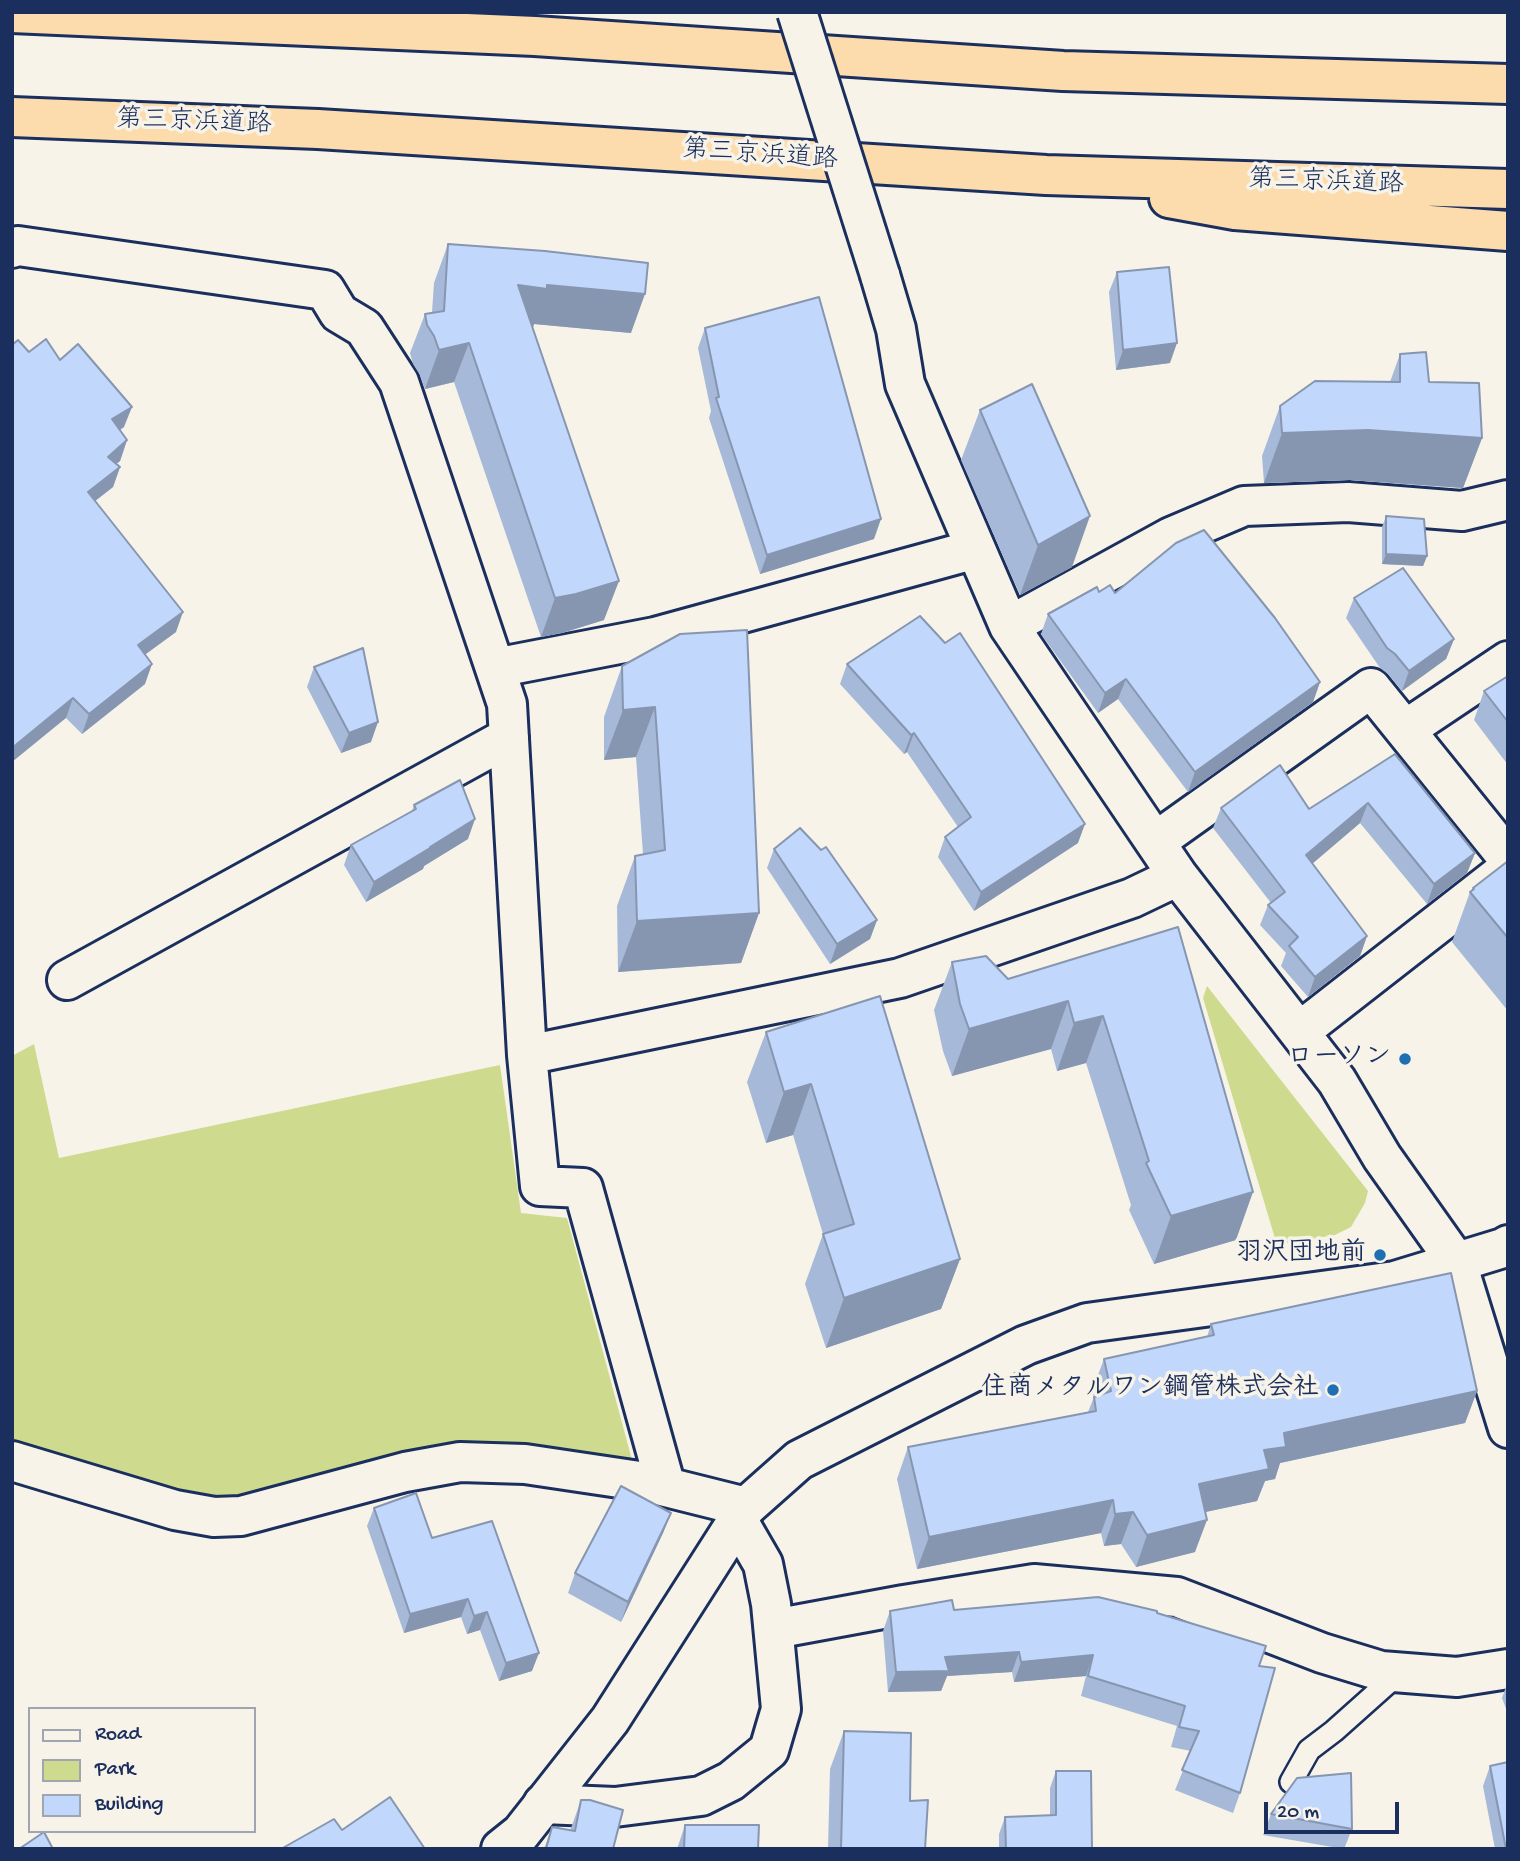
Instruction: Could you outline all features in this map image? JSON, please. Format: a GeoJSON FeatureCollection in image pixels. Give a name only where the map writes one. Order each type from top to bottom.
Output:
{"type":"FeatureCollection","features":[{"type":"Feature","properties":{"kind":"highway"},"geometry":{"type":"LineString","coordinates":[[12,13],[535,36],[1063,71],[1508,84]]}},
{"type":"Feature","properties":{"kind":"highway","name":"第三京浜道路"},"geometry":{"type":"LineString","coordinates":[[12,117],[318,129],[1046,175],[1508,189]]}},
{"type":"Feature","properties":{"kind":"highway"},"geometry":{"type":"LineString","coordinates":[[1046,175],[1235,210],[1508,231]]}},
{"type":"Feature","properties":{"kind":"street"},"geometry":{"type":"LineString","coordinates":[[797,12],[896,329],[905,384],[1009,626],[1178,876],[1337,1081],[1382,1157],[1457,1263],[1508,1428]]}},
{"type":"Feature","properties":{"kind":"street"},"geometry":{"type":"LineString","coordinates":[[12,248],[18,246],[325,290],[339,313],[365,328],[399,382],[507,704],[527,1055],[540,1186],[583,1188],[666,1487]]}},
{"type":"Feature","properties":{"kind":"street"},"geometry":{"type":"LineString","coordinates":[[1009,626],[1171,537],[1244,506],[1348,502],[1462,511],[1508,500]]}},
{"type":"Feature","properties":{"kind":"street"},"geometry":{"type":"LineString","coordinates":[[495,667],[655,637],[975,549]]}},
{"type":"Feature","properties":{"kind":"street"},"geometry":{"type":"LineString","coordinates":[[1405,730],[1508,661]]}},
{"type":"Feature","properties":{"kind":"street"},"geometry":{"type":"LineString","coordinates":[[1155,842],[1371,688],[1508,858]]}},
{"type":"Feature","properties":{"kind":"street"},"geometry":{"type":"LineString","coordinates":[[67,980],[509,737]]}},
{"type":"Feature","properties":{"kind":"street"},"geometry":{"type":"LineString","coordinates":[[1299,1032],[1508,869]]}},
{"type":"Feature","properties":{"kind":"street"},"geometry":{"type":"LineString","coordinates":[[527,1055],[900,978],[1132,898],[1178,876]]}},
{"type":"Feature","properties":{"kind":"street"},"geometry":{"type":"LineString","coordinates":[[501,1849],[520,1833],[610,1720],[742,1513],[799,1460],[1026,1345],[1087,1323],[1395,1281],[1508,1245]]}},
{"type":"Feature","properties":{"kind":"street"},"geometry":{"type":"LineString","coordinates":[[12,1461],[175,1510],[215,1517],[241,1516],[405,1472],[460,1462],[525,1464],[646,1482],[742,1513],[763,1564],[774,1629],[781,1709],[768,1750],[731,1781],[701,1796],[615,1807],[543,1804]]}},
{"type":"Feature","properties":{"kind":"street"},"geometry":{"type":"LineString","coordinates":[[774,1629],[1034,1584],[1177,1597],[1322,1653],[1381,1671],[1457,1677],[1508,1669]]}},
{"type":"Feature","properties":{"kind":"lane"},"geometry":{"type":"LineString","coordinates":[[1291,1783],[1309,1750],[1399,1673]]}},
{"type":"Feature","properties":{"kind":"green space"},"geometry":{"type":"Polygon","coordinates":[[[1207,986],[1368,1191],[1365,1203],[1351,1227],[1335,1235],[1275,1245],[1203,998],[1207,986]]]}},
{"type":"Feature","properties":{"kind":"green space"},"geometry":{"type":"Polygon","coordinates":[[[34,1044],[59,1158],[500,1065],[521,1213],[567,1218],[632,1460],[444,1451],[212,1501],[12,1443],[12,1056],[34,1044]]]}},
{"type":"Feature","properties":{"kind":"building"},"geometry":{"type":"Polygon","coordinates":[[[448,244],[545,251],[648,263],[645,294],[518,285],[619,581],[555,598],[469,343],[439,350],[427,325],[425,314],[444,311],[448,244]]]}},
{"type":"Feature","properties":{"kind":"building"},"geometry":{"type":"Polygon","coordinates":[[[1169,267],[1177,343],[1123,350],[1117,272],[1169,267]]]}},
{"type":"Feature","properties":{"kind":"building"},"geometry":{"type":"Polygon","coordinates":[[[819,297],[881,519],[767,555],[716,398],[719,397],[705,328],[819,297]]]}},
{"type":"Feature","properties":{"kind":"building"},"geometry":{"type":"Polygon","coordinates":[[[46,339],[60,360],[78,344],[132,407],[112,419],[127,440],[108,457],[120,467],[88,492],[183,612],[138,645],[152,664],[89,714],[73,698],[12,748],[12,345],[18,340],[29,352],[46,339]]]}},
{"type":"Feature","properties":{"kind":"building"},"geometry":{"type":"Polygon","coordinates":[[[1426,352],[1429,382],[1479,383],[1482,438],[1368,430],[1282,433],[1280,406],[1315,381],[1400,382],[1400,354],[1426,352]]]}},
{"type":"Feature","properties":{"kind":"building"},"geometry":{"type":"Polygon","coordinates":[[[1032,384],[1090,516],[1038,545],[980,410],[1032,384]]]}},
{"type":"Feature","properties":{"kind":"building"},"geometry":{"type":"Polygon","coordinates":[[[1386,516],[1424,519],[1427,556],[1386,554],[1386,516]]]}},
{"type":"Feature","properties":{"kind":"building"},"geometry":{"type":"Polygon","coordinates":[[[1204,530],[1275,618],[1320,682],[1195,772],[1126,679],[1105,693],[1048,614],[1097,587],[1099,592],[1110,585],[1115,593],[1176,543],[1204,530]]]}},
{"type":"Feature","properties":{"kind":"building"},"geometry":{"type":"Polygon","coordinates":[[[1403,568],[1454,639],[1409,671],[1387,648],[1354,598],[1403,568]]]}},
{"type":"Feature","properties":{"kind":"building"},"geometry":{"type":"Polygon","coordinates":[[[920,616],[945,643],[960,633],[1085,824],[981,892],[945,837],[971,817],[914,733],[911,735],[847,664],[920,616]]]}},
{"type":"Feature","properties":{"kind":"building"},"geometry":{"type":"Polygon","coordinates":[[[747,630],[759,913],[637,921],[635,856],[665,850],[655,707],[623,710],[622,666],[680,634],[747,630]]]}},
{"type":"Feature","properties":{"kind":"building"},"geometry":{"type":"Polygon","coordinates":[[[363,648],[378,722],[349,733],[314,667],[363,648]]]}},
{"type":"Feature","properties":{"kind":"building"},"geometry":{"type":"Polygon","coordinates":[[[1508,676],[1508,722],[1484,691],[1508,676]]]}},
{"type":"Feature","properties":{"kind":"building"},"geometry":{"type":"Polygon","coordinates":[[[1395,754],[1475,853],[1434,884],[1368,803],[1306,855],[1367,936],[1315,977],[1289,946],[1298,937],[1268,905],[1285,892],[1221,808],[1280,765],[1309,809],[1395,754]]]}},
{"type":"Feature","properties":{"kind":"building"},"geometry":{"type":"Polygon","coordinates":[[[460,780],[475,819],[374,882],[351,845],[416,809],[414,805],[460,780]]]}},
{"type":"Feature","properties":{"kind":"building"},"geometry":{"type":"Polygon","coordinates":[[[800,828],[821,850],[826,847],[877,920],[837,944],[774,849],[800,828]]]}},
{"type":"Feature","properties":{"kind":"building"},"geometry":{"type":"Polygon","coordinates":[[[1508,861],[1508,938],[1470,892],[1508,861]]]}},
{"type":"Feature","properties":{"kind":"building"},"geometry":{"type":"Polygon","coordinates":[[[1178,927],[1253,1192],[1171,1216],[1146,1163],[1149,1161],[1103,1016],[1074,1023],[1068,1001],[969,1029],[960,1004],[952,962],[986,956],[1008,979],[1178,927]]]}},
{"type":"Feature","properties":{"kind":"building"},"geometry":{"type":"Polygon","coordinates":[[[880,996],[960,1259],[844,1298],[823,1234],[854,1224],[811,1084],[784,1092],[766,1032],[880,996]]]}},
{"type":"Feature","properties":{"kind":"building"},"geometry":{"type":"Polygon","coordinates":[[[1451,1273],[1477,1391],[1284,1433],[1286,1447],[1264,1450],[1269,1469],[1199,1484],[1207,1520],[1147,1535],[1133,1512],[1115,1514],[1113,1500],[929,1537],[908,1447],[1096,1411],[1094,1397],[1111,1391],[1104,1359],[1214,1335],[1211,1324],[1451,1273]]]}},
{"type":"Feature","properties":{"kind":"building"},"geometry":{"type":"Polygon","coordinates":[[[621,1486],[671,1513],[628,1602],[575,1573],[621,1486]]]}},
{"type":"Feature","properties":{"kind":"building"},"geometry":{"type":"Polygon","coordinates":[[[416,1493],[432,1538],[492,1521],[539,1653],[506,1663],[487,1612],[474,1616],[468,1599],[410,1614],[374,1508],[416,1493]]]}},
{"type":"Feature","properties":{"kind":"building"},"geometry":{"type":"Polygon","coordinates":[[[1098,1597],[1157,1611],[1266,1646],[1259,1666],[1275,1668],[1240,1793],[1182,1770],[1199,1731],[1179,1727],[1185,1706],[1088,1676],[1093,1655],[1021,1662],[1019,1652],[945,1657],[949,1671],[896,1672],[890,1611],[952,1600],[954,1610],[1098,1597]]]}},
{"type":"Feature","properties":{"kind":"building"},"geometry":{"type":"Polygon","coordinates":[[[844,1731],[911,1733],[910,1801],[928,1800],[925,1849],[841,1849],[844,1731]]]}},
{"type":"Feature","properties":{"kind":"building"},"geometry":{"type":"Polygon","coordinates":[[[1508,1762],[1508,1849],[1506,1849],[1490,1766],[1508,1762]]]}},
{"type":"Feature","properties":{"kind":"building"},"geometry":{"type":"Polygon","coordinates":[[[1056,1771],[1091,1771],[1092,1849],[1006,1849],[1005,1817],[1056,1815],[1056,1771]]]}},
{"type":"Feature","properties":{"kind":"building"},"geometry":{"type":"Polygon","coordinates":[[[1351,1773],[1352,1829],[1271,1814],[1297,1778],[1351,1773]]]}},
{"type":"Feature","properties":{"kind":"building"},"geometry":{"type":"Polygon","coordinates":[[[390,1797],[425,1849],[281,1849],[334,1819],[342,1830],[390,1797]]]}},
{"type":"Feature","properties":{"kind":"building"},"geometry":{"type":"Polygon","coordinates":[[[581,1800],[623,1810],[613,1849],[546,1849],[552,1827],[575,1831],[581,1800]]]}},
{"type":"Feature","properties":{"kind":"building"},"geometry":{"type":"Polygon","coordinates":[[[685,1825],[759,1825],[758,1849],[684,1849],[685,1825]]]}},
{"type":"Feature","properties":{"kind":"building"},"geometry":{"type":"Polygon","coordinates":[[[45,1833],[53,1849],[19,1849],[45,1833]]]}},
{"type":"Feature","properties":{"kind":"place","name":"ローソン"},"geometry":{"type":"Point","coordinates":[1405,1059]}},
{"type":"Feature","properties":{"kind":"place","name":"羽沢団地前"},"geometry":{"type":"Point","coordinates":[1380,1255]}},
{"type":"Feature","properties":{"kind":"place","name":"住商メタルワン鋼管株式会社"},"geometry":{"type":"Point","coordinates":[1333,1390]}}]}
